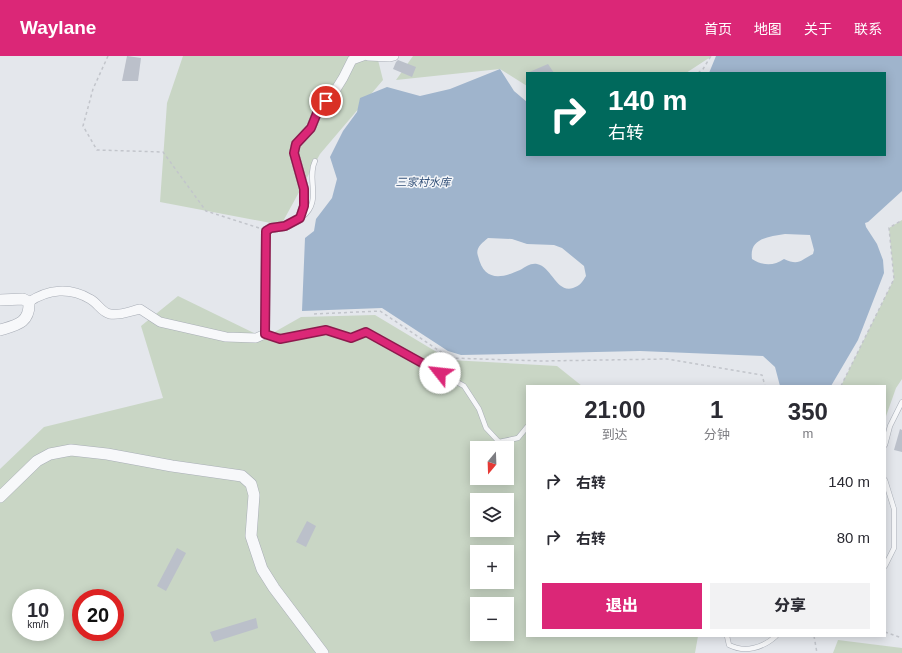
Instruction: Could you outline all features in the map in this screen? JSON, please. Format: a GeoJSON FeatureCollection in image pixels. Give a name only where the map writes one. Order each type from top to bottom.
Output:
{"type":"FeatureCollection","features":[{"type":"Feature","properties":{"kind":"street"},"geometry":{"type":"LineString","coordinates":[[29,302],[37,296],[53,291],[72,292],[91,299],[101,310],[109,314],[119,314],[140,309],[160,322],[226,337],[256,338],[265,334],[266,231],[271,228],[285,226],[300,218],[304,206],[304,189],[294,153],[296,144],[311,128],[319,108],[333,94],[352,60],[356,57],[363,56]]}},
{"type":"Feature","properties":{"kind":"street"},"geometry":{"type":"LineString","coordinates":[[368,56],[394,56]]}},
{"type":"Feature","properties":{"kind":"street"},"geometry":{"type":"LineString","coordinates":[[0,300],[23,299],[29,302]]}},
{"type":"Feature","properties":{"kind":"street"},"geometry":{"type":"LineString","coordinates":[[0,330],[20,323],[27,317],[29,302]]}},
{"type":"Feature","properties":{"kind":"street"},"geometry":{"type":"LineString","coordinates":[[0,497],[37,461],[50,454],[71,450],[107,454],[172,466],[242,476],[251,484],[254,495],[251,536],[262,568],[274,588],[323,653]]}},
{"type":"Feature","properties":{"kind":"lane"},"geometry":{"type":"LineString","coordinates":[[300,218],[306,214],[312,205],[314,186],[312,172],[315,161]]}},
{"type":"Feature","properties":{"kind":"lane"},"geometry":{"type":"LineString","coordinates":[[265,334],[280,339],[326,330],[351,338],[366,332],[464,386],[479,409],[486,428],[499,442],[518,438],[526,428]]}},
{"type":"Feature","properties":{"kind":"lane"},"geometry":{"type":"LineString","coordinates":[[886,441],[890,426],[902,402]]}},
{"type":"Feature","properties":{"kind":"lane"},"geometry":{"type":"LineString","coordinates":[[886,483],[894,509],[894,548],[886,564]]}},
{"type":"Feature","properties":{"kind":"lane"},"geometry":{"type":"LineString","coordinates":[[727,637],[729,645],[736,649],[750,649],[767,644],[775,637]]}},
{"type":"Feature","properties":{"kind":"path"},"geometry":{"type":"LineString","coordinates":[[108,56],[93,89],[83,126],[97,150],[163,152],[206,211],[266,231]]}},
{"type":"Feature","properties":{"kind":"path"},"geometry":{"type":"LineString","coordinates":[[699,72],[711,56]]}},
{"type":"Feature","properties":{"kind":"path"},"geometry":{"type":"LineString","coordinates":[[842,385],[894,280],[889,228],[902,220]]}},
{"type":"Feature","properties":{"kind":"path"},"geometry":{"type":"LineString","coordinates":[[314,314],[380,311],[450,358],[543,361],[667,359],[762,375],[765,385]]}},
{"type":"Feature","properties":{"kind":"path"},"geometry":{"type":"LineString","coordinates":[[886,632],[902,638]]}},
{"type":"Feature","properties":{"kind":"path"},"geometry":{"type":"LineString","coordinates":[[814,637],[817,653]]}},
{"type":"Feature","properties":{"kind":"green space"},"geometry":{"type":"Polygon","coordinates":[[[183,56],[377,56],[383,80],[320,154],[281,225],[160,202],[167,103],[183,56]]]}},
{"type":"Feature","properties":{"kind":"green space"},"geometry":{"type":"Polygon","coordinates":[[[413,56],[712,56],[688,72],[526,72],[526,85],[500,69],[396,80],[413,56]]]}},
{"type":"Feature","properties":{"kind":"green space"},"geometry":{"type":"Polygon","coordinates":[[[902,220],[902,379],[896,388],[886,416],[886,385],[841,385],[894,279],[889,228],[902,220]]]}},
{"type":"Feature","properties":{"kind":"green space"},"geometry":{"type":"Polygon","coordinates":[[[178,296],[264,338],[301,317],[375,315],[450,360],[557,366],[581,385],[526,385],[526,637],[698,637],[695,653],[0,653],[0,469],[44,427],[163,398],[141,326],[178,296]]]}},
{"type":"Feature","properties":{"kind":"green space"},"geometry":{"type":"Polygon","coordinates":[[[838,640],[902,648],[902,653],[833,653],[838,640]]]}},
{"type":"Feature","properties":{"kind":"water","name":"三家村水库"},"geometry":{"type":"Polygon","coordinates":[[[716,56],[902,56],[902,191],[868,222],[865,223],[877,244],[883,260],[884,273],[858,340],[832,385],[780,385],[775,367],[763,356],[640,351],[461,355],[448,351],[382,308],[302,311],[305,238],[314,231],[316,219],[332,198],[337,179],[330,157],[343,131],[357,112],[360,98],[387,87],[420,96],[450,89],[500,69],[514,91],[526,101],[526,156],[886,156],[886,72],[709,72],[716,56]],[[785,234],[761,240],[754,247],[752,259],[764,264],[776,263],[784,259],[793,262],[803,260],[813,254],[814,250],[810,235],[785,234]],[[488,238],[480,246],[477,253],[484,270],[489,274],[494,276],[506,275],[530,265],[537,264],[547,270],[562,287],[567,289],[578,286],[586,276],[584,266],[562,248],[554,245],[527,244],[512,239],[488,238]]]}},
{"type":"Feature","properties":{"kind":"building"},"geometry":{"type":"Polygon","coordinates":[[[127,56],[141,58],[138,81],[122,81],[127,56]]]}},
{"type":"Feature","properties":{"kind":"building"},"geometry":{"type":"Polygon","coordinates":[[[398,60],[416,67],[412,77],[393,69],[398,60]]]}},
{"type":"Feature","properties":{"kind":"building"},"geometry":{"type":"Polygon","coordinates":[[[548,64],[553,72],[529,72],[548,64]]]}},
{"type":"Feature","properties":{"kind":"building"},"geometry":{"type":"Polygon","coordinates":[[[900,429],[902,430],[902,452],[894,450],[900,429]]]}},
{"type":"Feature","properties":{"kind":"building"},"geometry":{"type":"Polygon","coordinates":[[[307,521],[316,526],[306,547],[296,542],[307,521]]]}},
{"type":"Feature","properties":{"kind":"building"},"geometry":{"type":"Polygon","coordinates":[[[177,548],[186,553],[166,591],[157,586],[177,548]]]}},
{"type":"Feature","properties":{"kind":"building"},"geometry":{"type":"Polygon","coordinates":[[[256,618],[258,628],[214,642],[210,632],[256,618]]]}},
{"type":"Feature","properties":{"kind":"route"},"geometry":{"type":"LineString","coordinates":[[326,101],[319,108],[311,128],[298,140],[294,153],[304,189],[304,206],[300,218],[285,226],[271,228],[266,231],[265,334],[280,339],[326,330],[351,338],[366,332],[440,373]]}}]}
